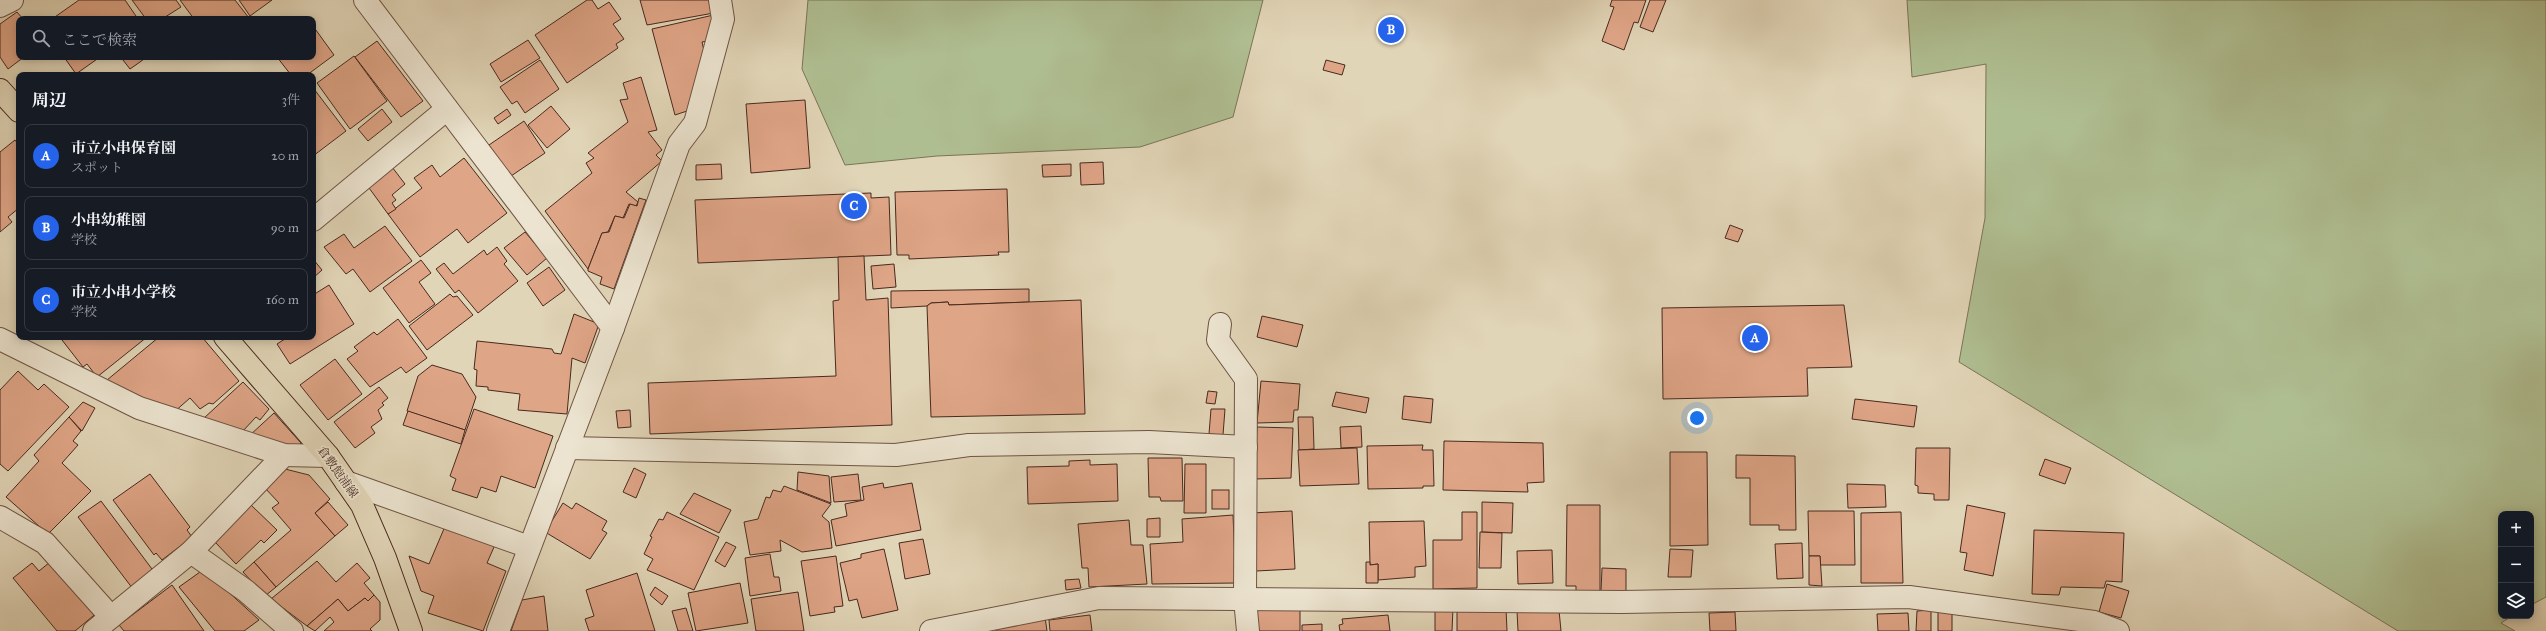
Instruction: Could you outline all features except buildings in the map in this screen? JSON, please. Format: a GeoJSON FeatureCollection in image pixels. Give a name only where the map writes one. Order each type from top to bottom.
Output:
{"type":"FeatureCollection","features":[{"type":"Feature","properties":{"kind":"main road"},"geometry":{"type":"LineString","coordinates":[[0,90],[16,108]]}},
{"type":"Feature","properties":{"kind":"main road","name":"倉敷飽浦線"},"geometry":{"type":"LineString","coordinates":[[228,340],[328,456],[362,506],[385,558],[411,631]]}},
{"type":"Feature","properties":{"kind":"street"},"geometry":{"type":"LineString","coordinates":[[0,6],[12,0]]}},
{"type":"Feature","properties":{"kind":"street"},"geometry":{"type":"LineString","coordinates":[[365,0],[613,328]]}},
{"type":"Feature","properties":{"kind":"street"},"geometry":{"type":"LineString","coordinates":[[498,631],[613,328],[679,144],[695,123],[723,19],[720,0]]}},
{"type":"Feature","properties":{"kind":"street"},"geometry":{"type":"LineString","coordinates":[[316,218],[447,109]]}},
{"type":"Feature","properties":{"kind":"street"},"geometry":{"type":"LineString","coordinates":[[1220,324],[1218,340],[1246,379],[1245,599],[1248,631]]}},
{"type":"Feature","properties":{"kind":"street"},"geometry":{"type":"LineString","coordinates":[[0,339],[139,408],[284,455],[328,456]]}},
{"type":"Feature","properties":{"kind":"street"},"geometry":{"type":"LineString","coordinates":[[567,448],[896,455],[969,445],[1149,442],[1246,447]]}},
{"type":"Feature","properties":{"kind":"street"},"geometry":{"type":"LineString","coordinates":[[94,631],[191,552],[284,455]]}},
{"type":"Feature","properties":{"kind":"street"},"geometry":{"type":"LineString","coordinates":[[346,482],[530,547]]}},
{"type":"Feature","properties":{"kind":"street"},"geometry":{"type":"LineString","coordinates":[[0,517],[45,543],[111,617]]}},
{"type":"Feature","properties":{"kind":"street"},"geometry":{"type":"LineString","coordinates":[[191,552],[246,591],[292,631]]}},
{"type":"Feature","properties":{"kind":"street"},"geometry":{"type":"LineString","coordinates":[[931,631],[1099,598],[1622,602],[1909,597],[2094,622],[2118,631]]}},
{"type":"Feature","properties":{"kind":"green space"},"geometry":{"type":"Polygon","coordinates":[[[808,0],[1263,0],[1233,117],[1140,147],[937,156],[845,165],[802,69],[808,0]]]}},
{"type":"Feature","properties":{"kind":"green space"},"geometry":{"type":"Polygon","coordinates":[[[1907,0],[2546,0],[2546,597],[2534,603],[2534,511],[2498,511],[2498,619],[2507,619],[2501,623],[2515,631],[2398,631],[1959,362],[1985,218],[1986,64],[1912,77],[1907,0]]]}},
{"type":"Feature","properties":{"kind":"place","name":"小串幼稚園"},"geometry":{"type":"Point","coordinates":[1391,30]}},
{"type":"Feature","properties":{"kind":"place","name":"市立小串小学校"},"geometry":{"type":"Point","coordinates":[854,206]}},
{"type":"Feature","properties":{"kind":"place","name":"市立小串保育園"},"geometry":{"type":"Point","coordinates":[1755,338]}}]}
